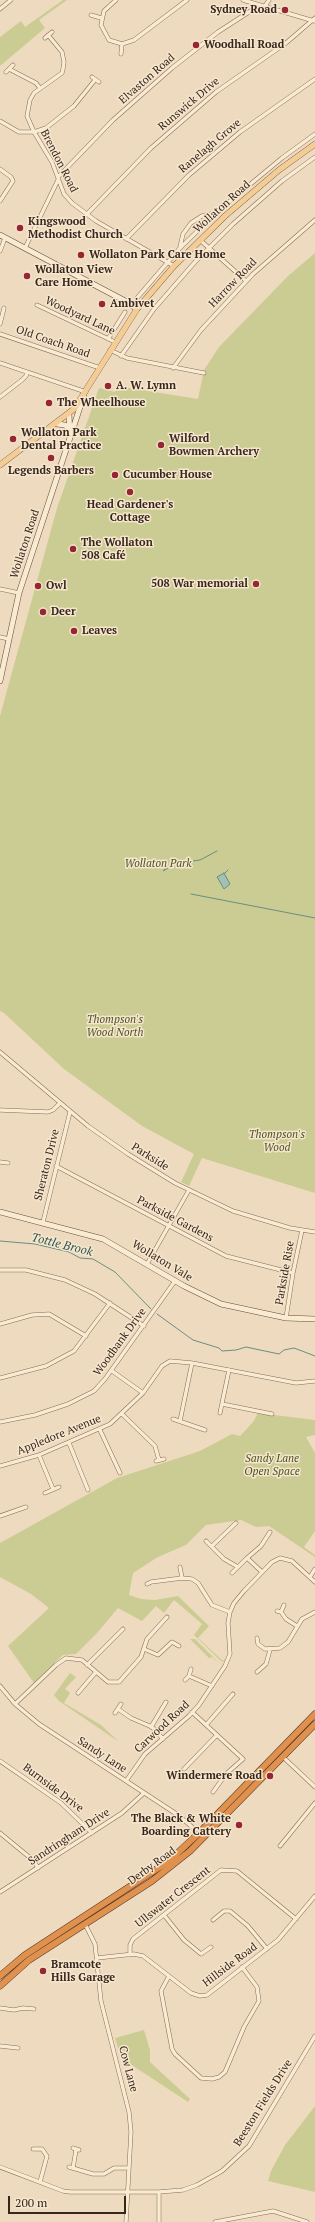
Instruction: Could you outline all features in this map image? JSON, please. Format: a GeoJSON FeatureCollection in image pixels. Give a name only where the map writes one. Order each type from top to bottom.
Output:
{"type":"FeatureCollection","features":[{"type":"Feature","properties":{"kind":"highway","name":"Derby Road"},"geometry":{"type":"LineString","coordinates":[[0,1976],[30,1951],[169,1861],[199,1833],[315,1714]]}},
{"type":"Feature","properties":{"kind":"highway","name":"Derby Road"},"geometry":{"type":"LineString","coordinates":[[0,1986],[29,1960],[152,1880],[185,1855],[315,1724]]}},
{"type":"Feature","properties":{"kind":"main road","name":"Wollaton Road"},"geometry":{"type":"LineString","coordinates":[[0,465],[69,414],[85,394],[110,350],[136,309],[174,266],[200,240],[253,192],[315,144]]}},
{"type":"Feature","properties":{"kind":"street"},"geometry":{"type":"LineString","coordinates":[[0,8],[11,0]]}},
{"type":"Feature","properties":{"kind":"street"},"geometry":{"type":"LineString","coordinates":[[116,0],[106,8],[101,18],[101,25],[105,36],[113,42],[122,44],[134,40],[187,0]]}},
{"type":"Feature","properties":{"kind":"street"},"geometry":{"type":"LineString","coordinates":[[243,0],[256,5],[265,6],[314,20]]}},
{"type":"Feature","properties":{"kind":"street"},"geometry":{"type":"LineString","coordinates":[[265,6],[269,0]]}},
{"type":"Feature","properties":{"kind":"street","name":"Elvaston Road"},"geometry":{"type":"LineString","coordinates":[[25,248],[58,178],[113,120],[172,68],[218,32],[252,10],[256,5]]}},
{"type":"Feature","properties":{"kind":"street"},"geometry":{"type":"LineString","coordinates":[[91,15],[101,18]]}},
{"type":"Feature","properties":{"kind":"street","name":"Runswick Drive"},"geometry":{"type":"LineString","coordinates":[[87,214],[151,148],[216,92],[286,43],[314,20]]}},
{"type":"Feature","properties":{"kind":"street","name":"Brendon Road"},"geometry":{"type":"LineString","coordinates":[[52,32],[47,37],[62,52],[64,62],[62,73],[40,88],[30,100],[27,108],[28,116],[34,132],[52,162],[67,198],[87,214],[126,239],[174,266]]}},
{"type":"Feature","properties":{"kind":"street"},"geometry":{"type":"LineString","coordinates":[[121,54],[122,44]]}},
{"type":"Feature","properties":{"kind":"street"},"geometry":{"type":"LineString","coordinates":[[13,65],[7,70],[36,83],[40,88]]}},
{"type":"Feature","properties":{"kind":"street"},"geometry":{"type":"LineString","coordinates":[[0,121],[19,132],[34,132],[46,128],[74,106],[93,79],[99,82]]}},
{"type":"Feature","properties":{"kind":"street","name":"Ranelagh Grove"},"geometry":{"type":"LineString","coordinates":[[126,239],[189,175],[240,132],[315,79]]}},
{"type":"Feature","properties":{"kind":"street","name":"Wollaton Road"},"geometry":{"type":"LineString","coordinates":[[137,298],[167,262],[215,213],[266,170],[315,134]]}},
{"type":"Feature","properties":{"kind":"street","name":"Wollaton Road"},"geometry":{"type":"LineString","coordinates":[[121,356],[159,302],[209,248],[282,181],[315,157]]}},
{"type":"Feature","properties":{"kind":"street"},"geometry":{"type":"LineString","coordinates":[[0,169],[11,177],[13,181],[0,201]]}},
{"type":"Feature","properties":{"kind":"street"},"geometry":{"type":"LineString","coordinates":[[180,248],[183,234],[191,223],[202,216],[215,213]]}},
{"type":"Feature","properties":{"kind":"street","name":"Harrow Road"},"geometry":{"type":"LineString","coordinates":[[172,368],[201,330],[246,281],[315,220]]}},
{"type":"Feature","properties":{"kind":"street"},"geometry":{"type":"LineString","coordinates":[[0,251],[2,236],[127,302],[136,309]]}},
{"type":"Feature","properties":{"kind":"street"},"geometry":{"type":"LineString","coordinates":[[200,240],[246,281]]}},
{"type":"Feature","properties":{"kind":"street","name":"Woodyard Lane"},"geometry":{"type":"LineString","coordinates":[[37,305],[116,342]]}},
{"type":"Feature","properties":{"kind":"street"},"geometry":{"type":"LineString","coordinates":[[0,324],[4,308]]}},
{"type":"Feature","properties":{"kind":"street"},"geometry":{"type":"LineString","coordinates":[[2,313],[7,312]]}},
{"type":"Feature","properties":{"kind":"street"},"geometry":{"type":"LineString","coordinates":[[108,339],[125,312]]}},
{"type":"Feature","properties":{"kind":"street","name":"Old Coach Road"},"geometry":{"type":"LineString","coordinates":[[0,334],[100,368]]}},
{"type":"Feature","properties":{"kind":"street"},"geometry":{"type":"LineString","coordinates":[[110,350],[121,356],[172,368],[204,372]]}},
{"type":"Feature","properties":{"kind":"street"},"geometry":{"type":"LineString","coordinates":[[0,363],[85,394]]}},
{"type":"Feature","properties":{"kind":"street"},"geometry":{"type":"LineString","coordinates":[[0,397],[22,380],[26,376],[27,372]]}},
{"type":"Feature","properties":{"kind":"street","name":"Wollaton Road"},"geometry":{"type":"LineString","coordinates":[[0,681],[20,593],[85,394]]}},
{"type":"Feature","properties":{"kind":"street"},"geometry":{"type":"LineString","coordinates":[[69,414],[73,414],[78,419]]}},
{"type":"Feature","properties":{"kind":"street","name":"Wollaton Road"},"geometry":{"type":"LineString","coordinates":[[69,414],[70,438]]}},
{"type":"Feature","properties":{"kind":"street"},"geometry":{"type":"LineString","coordinates":[[57,424],[66,426],[70,430]]}},
{"type":"Feature","properties":{"kind":"street"},"geometry":{"type":"LineString","coordinates":[[0,589],[20,593]]}},
{"type":"Feature","properties":{"kind":"street"},"geometry":{"type":"LineString","coordinates":[[0,637],[9,638]]}},
{"type":"Feature","properties":{"kind":"street","name":"Parkside"},"geometry":{"type":"LineString","coordinates":[[0,1052],[59,1104],[128,1154],[189,1190],[233,1211],[302,1230],[315,1232]]}},
{"type":"Feature","properties":{"kind":"street"},"geometry":{"type":"LineString","coordinates":[[0,1110],[48,1112],[53,1110],[59,1104]]}},
{"type":"Feature","properties":{"kind":"street","name":"Sheraton Drive"},"geometry":{"type":"LineString","coordinates":[[42,1222],[70,1112]]}},
{"type":"Feature","properties":{"kind":"street"},"geometry":{"type":"LineString","coordinates":[[0,1162],[8,1163]]}},
{"type":"Feature","properties":{"kind":"street","name":"Parkside Gardens"},"geometry":{"type":"LineString","coordinates":[[56,1166],[226,1256],[293,1273]]}},
{"type":"Feature","properties":{"kind":"street"},"geometry":{"type":"LineString","coordinates":[[147,1264],[189,1190]]}},
{"type":"Feature","properties":{"kind":"street","name":"Wollaton Vale"},"geometry":{"type":"LineString","coordinates":[[0,1212],[103,1239],[208,1300],[286,1318],[315,1319]]}},
{"type":"Feature","properties":{"kind":"street","name":"Parkside Rise"},"geometry":{"type":"LineString","coordinates":[[286,1318],[302,1230]]}},
{"type":"Feature","properties":{"kind":"street"},"geometry":{"type":"LineString","coordinates":[[0,1270],[26,1270],[50,1275],[95,1294],[144,1326]]}},
{"type":"Feature","properties":{"kind":"street","name":"Woodbank Drive"},"geometry":{"type":"LineString","coordinates":[[0,1422],[35,1415],[78,1400],[100,1386],[175,1281]]}},
{"type":"Feature","properties":{"kind":"street"},"geometry":{"type":"LineString","coordinates":[[0,1378],[12,1376],[57,1362],[74,1351],[110,1303]]}},
{"type":"Feature","properties":{"kind":"street"},"geometry":{"type":"LineString","coordinates":[[0,1324],[32,1315],[49,1314],[86,1336]]}},
{"type":"Feature","properties":{"kind":"street","name":"Appledore Avenue"},"geometry":{"type":"LineString","coordinates":[[0,1466],[39,1456],[100,1430],[122,1414],[143,1393],[166,1363],[175,1360],[263,1375],[296,1383],[315,1381]]}},
{"type":"Feature","properties":{"kind":"street"},"geometry":{"type":"LineString","coordinates":[[180,1421],[192,1363]]}},
{"type":"Feature","properties":{"kind":"street"},"geometry":{"type":"LineString","coordinates":[[112,1370],[143,1393]]}},
{"type":"Feature","properties":{"kind":"street"},"geometry":{"type":"LineString","coordinates":[[220,1413],[229,1370]]}},
{"type":"Feature","properties":{"kind":"street"},"geometry":{"type":"LineString","coordinates":[[222,1404],[272,1414]]}},
{"type":"Feature","properties":{"kind":"street"},"geometry":{"type":"LineString","coordinates":[[254,1416],[255,1411]]}},
{"type":"Feature","properties":{"kind":"street"},"geometry":{"type":"LineString","coordinates":[[122,1414],[155,1446],[160,1460]]}},
{"type":"Feature","properties":{"kind":"street"},"geometry":{"type":"LineString","coordinates":[[173,1419],[205,1430]]}},
{"type":"Feature","properties":{"kind":"street"},"geometry":{"type":"LineString","coordinates":[[100,1430],[120,1473]]}},
{"type":"Feature","properties":{"kind":"street"},"geometry":{"type":"LineString","coordinates":[[69,1443],[88,1490]]}},
{"type":"Feature","properties":{"kind":"street"},"geometry":{"type":"LineString","coordinates":[[39,1456],[53,1490]]}},
{"type":"Feature","properties":{"kind":"street"},"geometry":{"type":"LineString","coordinates":[[45,1492],[59,1487]]}},
{"type":"Feature","properties":{"kind":"street"},"geometry":{"type":"LineString","coordinates":[[20,1504],[21,1509]]}},
{"type":"Feature","properties":{"kind":"street"},"geometry":{"type":"LineString","coordinates":[[0,1516],[26,1508]]}},
{"type":"Feature","properties":{"kind":"street"},"geometry":{"type":"LineString","coordinates":[[212,1546],[233,1525]]}},
{"type":"Feature","properties":{"kind":"street"},"geometry":{"type":"LineString","coordinates":[[232,1573],[261,1546],[269,1534],[272,1538]]}},
{"type":"Feature","properties":{"kind":"street"},"geometry":{"type":"LineString","coordinates":[[206,1541],[224,1559],[238,1567]]}},
{"type":"Feature","properties":{"kind":"street"},"geometry":{"type":"LineString","coordinates":[[247,1558],[262,1572]]}},
{"type":"Feature","properties":{"kind":"street"},"geometry":{"type":"LineString","coordinates":[[147,1584],[150,1580],[182,1578],[196,1581],[211,1604],[230,1612],[238,1597],[262,1572],[272,1562],[283,1558],[292,1561],[315,1582]]}},
{"type":"Feature","properties":{"kind":"street"},"geometry":{"type":"LineString","coordinates":[[180,1567],[182,1578]]}},
{"type":"Feature","properties":{"kind":"street"},"geometry":{"type":"LineString","coordinates":[[310,1577],[315,1569]]}},
{"type":"Feature","properties":{"kind":"street"},"geometry":{"type":"LineString","coordinates":[[284,1605],[279,1611],[286,1619],[297,1626]]}},
{"type":"Feature","properties":{"kind":"street","name":"Carwood Road"},"geometry":{"type":"LineString","coordinates":[[126,1781],[143,1756],[192,1712],[225,1666],[230,1654],[228,1623],[230,1612]]}},
{"type":"Feature","properties":{"kind":"street"},"geometry":{"type":"LineString","coordinates":[[258,1644],[270,1650],[285,1645],[302,1619],[315,1612]]}},
{"type":"Feature","properties":{"kind":"street"},"geometry":{"type":"LineString","coordinates":[[15,1704],[62,1660],[77,1658],[108,1682],[119,1682],[141,1657],[147,1639],[166,1616]]}},
{"type":"Feature","properties":{"kind":"street"},"geometry":{"type":"LineString","coordinates":[[87,1665],[123,1629]]}},
{"type":"Feature","properties":{"kind":"street"},"geometry":{"type":"LineString","coordinates":[[257,1638],[258,1644]]}},
{"type":"Feature","properties":{"kind":"street"},"geometry":{"type":"LineString","coordinates":[[144,1649],[158,1655],[172,1642],[179,1646]]}},
{"type":"Feature","properties":{"kind":"street"},"geometry":{"type":"LineString","coordinates":[[254,1647],[258,1644]]}},
{"type":"Feature","properties":{"kind":"street"},"geometry":{"type":"LineString","coordinates":[[257,1672],[267,1661],[270,1650]]}},
{"type":"Feature","properties":{"kind":"street"},"geometry":{"type":"LineString","coordinates":[[258,1664],[261,1668]]}},
{"type":"Feature","properties":{"kind":"street"},"geometry":{"type":"LineString","coordinates":[[184,1680],[189,1676],[191,1669]]}},
{"type":"Feature","properties":{"kind":"street"},"geometry":{"type":"LineString","coordinates":[[78,1693],[96,1672]]}},
{"type":"Feature","properties":{"kind":"street"},"geometry":{"type":"LineString","coordinates":[[189,1676],[212,1686]]}},
{"type":"Feature","properties":{"kind":"street","name":"Sandy Lane"},"geometry":{"type":"LineString","coordinates":[[0,1686],[15,1704],[38,1724],[178,1815],[199,1833]]}},
{"type":"Feature","properties":{"kind":"street"},"geometry":{"type":"LineString","coordinates":[[206,1725],[233,1694]]}},
{"type":"Feature","properties":{"kind":"street"},"geometry":{"type":"LineString","coordinates":[[151,1726],[166,1702]]}},
{"type":"Feature","properties":{"kind":"street"},"geometry":{"type":"LineString","coordinates":[[115,1713],[121,1704]]}},
{"type":"Feature","properties":{"kind":"street"},"geometry":{"type":"LineString","coordinates":[[118,1708],[131,1718],[151,1726],[163,1739]]}},
{"type":"Feature","properties":{"kind":"street"},"geometry":{"type":"LineString","coordinates":[[192,1712],[245,1760],[226,1774],[214,1792]]}},
{"type":"Feature","properties":{"kind":"street"},"geometry":{"type":"LineString","coordinates":[[184,1769],[217,1735]]}},
{"type":"Feature","properties":{"kind":"street"},"geometry":{"type":"LineString","coordinates":[[283,1757],[315,1787]]}},
{"type":"Feature","properties":{"kind":"street","name":"Burnside Drive"},"geometry":{"type":"LineString","coordinates":[[0,1760],[68,1808],[92,1833]]}},
{"type":"Feature","properties":{"kind":"street"},"geometry":{"type":"LineString","coordinates":[[185,1761],[188,1764]]}},
{"type":"Feature","properties":{"kind":"street"},"geometry":{"type":"LineString","coordinates":[[213,1784],[217,1788]]}},
{"type":"Feature","properties":{"kind":"street","name":"Sandringham Drive"},"geometry":{"type":"LineString","coordinates":[[0,1892],[122,1813],[144,1793]]}},
{"type":"Feature","properties":{"kind":"street"},"geometry":{"type":"LineString","coordinates":[[280,1846],[315,1803]]}},
{"type":"Feature","properties":{"kind":"street"},"geometry":{"type":"LineString","coordinates":[[0,1833],[34,1861],[38,1868]]}},
{"type":"Feature","properties":{"kind":"street","name":"Ullswater Crescent"},"geometry":{"type":"LineString","coordinates":[[130,1955],[130,1945],[133,1940],[217,1873],[231,1870],[240,1874],[296,1919]]}},
{"type":"Feature","properties":{"kind":"street","name":"Hillside Road"},"geometry":{"type":"LineString","coordinates":[[96,1958],[130,1955],[143,1956],[191,1993],[203,1995],[211,1992],[278,1940],[315,1896]]}},
{"type":"Feature","properties":{"kind":"street"},"geometry":{"type":"LineString","coordinates":[[213,1920],[224,1911],[230,1911],[248,1926],[267,1949]]}},
{"type":"Feature","properties":{"kind":"street"},"geometry":{"type":"LineString","coordinates":[[164,1916],[184,1940],[202,1954],[211,1947]]}},
{"type":"Feature","properties":{"kind":"street","name":"Cow Lane"},"geometry":{"type":"LineString","coordinates":[[85,1924],[94,1941],[101,2001],[129,2112],[131,2132],[126,2222]]}},
{"type":"Feature","properties":{"kind":"street"},"geometry":{"type":"LineString","coordinates":[[169,1976],[162,1988],[161,1994],[172,2049],[175,2054],[202,2078],[212,2079],[219,2077],[225,2072],[244,2027],[259,2001],[258,1987],[242,1967]]}},
{"type":"Feature","properties":{"kind":"street"},"geometry":{"type":"LineString","coordinates":[[0,2008],[14,2010],[23,2008],[34,2009]]}},
{"type":"Feature","properties":{"kind":"street","name":"Beeston Fields Drive"},"geometry":{"type":"LineString","coordinates":[[0,2167],[70,2192],[159,2192],[183,2190],[197,2185],[222,2171],[238,2158],[249,2146],[269,2116],[315,2036]]}},
{"type":"Feature","properties":{"kind":"street"},"geometry":{"type":"LineString","coordinates":[[0,2046],[18,2048]]}},
{"type":"Feature","properties":{"kind":"street"},"geometry":{"type":"LineString","coordinates":[[33,2149],[42,2149],[47,2156],[40,2182]]}},
{"type":"Feature","properties":{"kind":"street"},"geometry":{"type":"LineString","coordinates":[[73,2168],[76,2149]]}},
{"type":"Feature","properties":{"kind":"street"},"geometry":{"type":"LineString","coordinates":[[69,2167],[93,2174],[104,2174],[114,2168],[129,2168]]}},
{"type":"Feature","properties":{"kind":"street"},"geometry":{"type":"LineString","coordinates":[[159,2192],[159,2222]]}},
{"type":"Feature","properties":{"kind":"street"},"geometry":{"type":"LineString","coordinates":[[215,2222],[272,2211],[307,2222]]}},
{"type":"Feature","properties":{"kind":"green space"},"geometry":{"type":"Polygon","coordinates":[[[63,0],[67,0],[39,20],[45,28],[0,66],[0,37],[21,21],[25,27],[63,0]]]}},
{"type":"Feature","properties":{"kind":"green space","name":"Wollaton Park"},"geometry":{"type":"Polygon","coordinates":[[[315,253],[315,1193],[202,1158],[189,1186],[181,1182],[194,1154],[142,1126],[64,1069],[4,1013],[0,1011],[0,716],[57,508],[99,388],[115,392],[117,386],[198,399],[204,370],[219,347],[288,276],[315,253]]]}},
{"type":"Feature","properties":{"kind":"green space","name":"Sandy Lane Open Space"},"geometry":{"type":"Polygon","coordinates":[[[258,1413],[315,1420],[315,1435],[306,1437],[315,1453],[315,1531],[304,1547],[315,1555],[315,1557],[269,1526],[256,1527],[241,1520],[206,1525],[186,1545],[158,1557],[133,1573],[129,1595],[141,1599],[155,1600],[178,1596],[209,1626],[198,1638],[223,1661],[225,1658],[224,1662],[221,1661],[194,1635],[202,1624],[174,1600],[164,1613],[156,1606],[142,1621],[118,1608],[97,1633],[76,1654],[63,1655],[34,1683],[8,1646],[49,1608],[31,1594],[0,1577],[0,1543],[117,1478],[200,1451],[232,1434],[240,1436],[253,1422],[258,1413]]]}},
{"type":"Feature","properties":{"kind":"green space"},"geometry":{"type":"Polygon","coordinates":[[[190,1639],[195,1639],[221,1665],[212,1657],[209,1658],[190,1639]]]}},
{"type":"Feature","properties":{"kind":"green space"},"geometry":{"type":"Polygon","coordinates":[[[70,1673],[76,1677],[65,1689],[70,1693],[64,1703],[101,1725],[119,1742],[59,1701],[54,1695],[70,1673]]]}},
{"type":"Feature","properties":{"kind":"green space"},"geometry":{"type":"Polygon","coordinates":[[[144,2030],[150,2050],[150,2062],[190,2099],[188,2102],[121,2058],[115,2038],[144,2030]]]}},
{"type":"Feature","properties":{"kind":"green space"},"geometry":{"type":"Polygon","coordinates":[[[315,2106],[315,2192],[268,2181],[271,2171],[285,2145],[315,2106]]]}},
{"type":"Feature","properties":{"kind":"shaded area"},"geometry":{"type":"Polygon","coordinates":[[[224,873],[230,884],[224,889],[217,877],[224,873]]]}},
{"type":"Feature","properties":{"kind":"waterway"},"geometry":{"type":"LineString","coordinates":[[165,869],[163,871],[182,860],[185,862],[200,860],[217,851]]}},
{"type":"Feature","properties":{"kind":"waterway"},"geometry":{"type":"LineString","coordinates":[[224,874],[228,870]]}},
{"type":"Feature","properties":{"kind":"waterway"},"geometry":{"type":"LineString","coordinates":[[191,894],[315,918]]}},
{"type":"Feature","properties":{"kind":"waterway","name":"Tottle Brook"},"geometry":{"type":"LineString","coordinates":[[0,1241],[35,1244],[69,1252],[80,1258],[93,1259],[115,1272],[151,1309]]}},
{"type":"Feature","properties":{"kind":"waterway","name":"Tottle Brook"},"geometry":{"type":"LineString","coordinates":[[157,1314],[193,1340],[219,1348],[222,1351],[236,1350],[246,1347],[279,1354],[284,1350],[294,1348],[315,1356]]}},
{"type":"Feature","properties":{"kind":"place","name":"Sydney Road"},"geometry":{"type":"Point","coordinates":[285,10]}},
{"type":"Feature","properties":{"kind":"place","name":"Woodhall Road"},"geometry":{"type":"Point","coordinates":[196,45]}},
{"type":"Feature","properties":{"kind":"place","name":"Kingswood Methodist Church"},"geometry":{"type":"Point","coordinates":[20,228]}},
{"type":"Feature","properties":{"kind":"place","name":"Wollaton Park Care Home"},"geometry":{"type":"Point","coordinates":[81,255]}},
{"type":"Feature","properties":{"kind":"place","name":"Wollaton View Care Home"},"geometry":{"type":"Point","coordinates":[27,276]}},
{"type":"Feature","properties":{"kind":"place","name":"Ambivet"},"geometry":{"type":"Point","coordinates":[102,304]}},
{"type":"Feature","properties":{"kind":"place","name":"A. W. Lymn"},"geometry":{"type":"Point","coordinates":[108,386]}},
{"type":"Feature","properties":{"kind":"place","name":"The Wheelhouse"},"geometry":{"type":"Point","coordinates":[49,403]}},
{"type":"Feature","properties":{"kind":"place","name":"Wollaton Park Dental Practice"},"geometry":{"type":"Point","coordinates":[13,439]}},
{"type":"Feature","properties":{"kind":"place","name":"Wilford Bowmen Archery"},"geometry":{"type":"Point","coordinates":[161,445]}},
{"type":"Feature","properties":{"kind":"place","name":"Legends Barbers"},"geometry":{"type":"Point","coordinates":[51,458]}},
{"type":"Feature","properties":{"kind":"place","name":"Cucumber House"},"geometry":{"type":"Point","coordinates":[115,475]}},
{"type":"Feature","properties":{"kind":"place","name":"Head Gardener's Cottage"},"geometry":{"type":"Point","coordinates":[130,492]}},
{"type":"Feature","properties":{"kind":"place","name":"The Wollaton 508 Café"},"geometry":{"type":"Point","coordinates":[73,549]}},
{"type":"Feature","properties":{"kind":"place","name":"508 War memorial"},"geometry":{"type":"Point","coordinates":[256,584]}},
{"type":"Feature","properties":{"kind":"place","name":"Owl"},"geometry":{"type":"Point","coordinates":[38,586]}},
{"type":"Feature","properties":{"kind":"place","name":"Deer"},"geometry":{"type":"Point","coordinates":[43,612]}},
{"type":"Feature","properties":{"kind":"place","name":"Leaves"},"geometry":{"type":"Point","coordinates":[74,631]}},
{"type":"Feature","properties":{"kind":"place","name":"Windermere Road"},"geometry":{"type":"Point","coordinates":[270,1776]}},
{"type":"Feature","properties":{"kind":"place","name":"The Black & White Boarding Cattery"},"geometry":{"type":"Point","coordinates":[239,1825]}},
{"type":"Feature","properties":{"kind":"place","name":"Bramcote Hills Garage"},"geometry":{"type":"Point","coordinates":[43,1971]}},
{"type":"Feature","properties":{"kind":"park label","name":"Thompson's Wood North"},"geometry":{"type":"Point","coordinates":[115,1026]}},
{"type":"Feature","properties":{"kind":"park label","name":"Thompson's Wood"},"geometry":{"type":"Point","coordinates":[277,1141]}}]}
